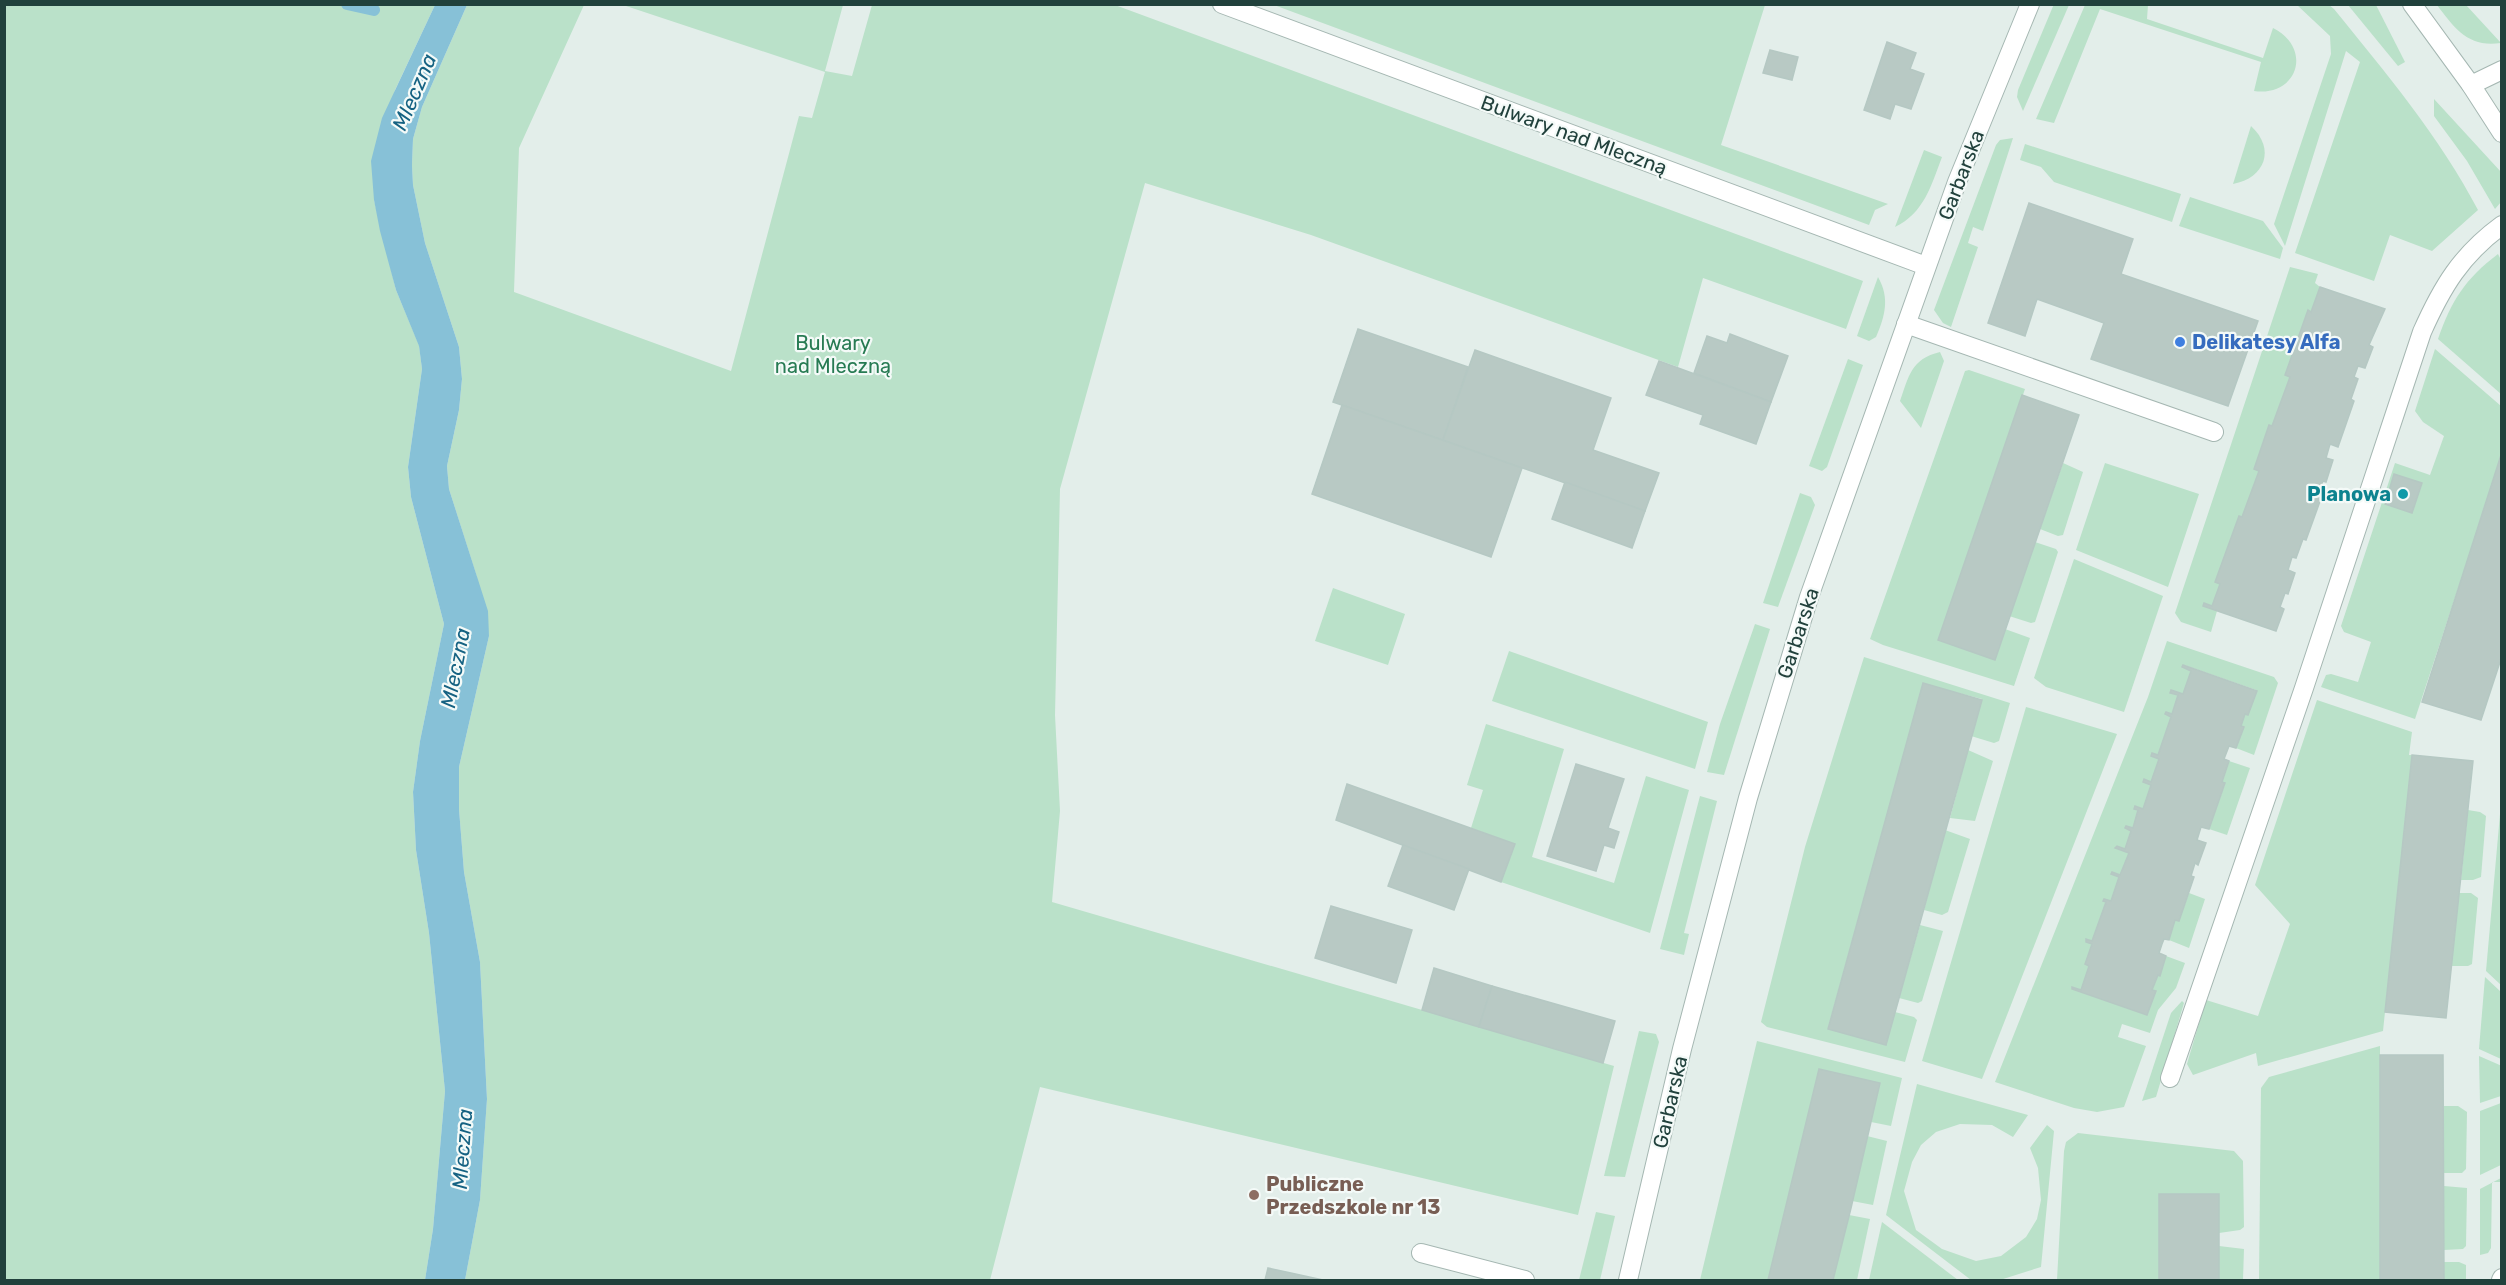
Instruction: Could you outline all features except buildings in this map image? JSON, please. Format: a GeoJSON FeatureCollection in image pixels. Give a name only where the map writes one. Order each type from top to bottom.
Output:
{"type":"FeatureCollection","features":[{"type":"Feature","properties":{"kind":"street","name":"Bulwary nad Mleczną"},"geometry":{"type":"LineString","coordinates":[[1222,4],[1926,266]]}},
{"type":"Feature","properties":{"kind":"street","name":"Garbarska"},"geometry":{"type":"LineString","coordinates":[[1628,1281],[1682,1049],[1748,798],[1779,692],[1809,597],[1926,266],[1957,183],[2030,4]]}},
{"type":"Feature","properties":{"kind":"street"},"geometry":{"type":"LineString","coordinates":[[2412,4],[2502,133]]}},
{"type":"Feature","properties":{"kind":"street"},"geometry":{"type":"LineString","coordinates":[[2470,85],[2502,70]]}},
{"type":"Feature","properties":{"kind":"street"},"geometry":{"type":"LineString","coordinates":[[2170,1078],[2304,688],[2422,332],[2448,279],[2480,242],[2502,225]]}},
{"type":"Feature","properties":{"kind":"street"},"geometry":{"type":"LineString","coordinates":[[1906,324],[2214,432]]}},
{"type":"Feature","properties":{"kind":"street"},"geometry":{"type":"LineString","coordinates":[[1421,1253],[1525,1281]]}},
{"type":"Feature","properties":{"kind":"green space"},"geometry":{"type":"Polygon","coordinates":[[[2054,4],[2069,5],[2023,111],[2017,97],[2018,90],[2054,4]]]}},
{"type":"Feature","properties":{"kind":"green space"},"geometry":{"type":"Polygon","coordinates":[[[4,5],[435,5],[395,90],[374,200],[396,290],[419,345],[422,369],[408,467],[411,497],[444,624],[420,741],[413,792],[416,850],[429,933],[445,1091],[433,1229],[425,1280],[5,1280],[4,5]]]}},
{"type":"Feature","properties":{"kind":"green space"},"geometry":{"type":"Polygon","coordinates":[[[467,5],[584,5],[519,148],[514,292],[731,371],[799,116],[812,118],[825,72],[623,5],[843,5],[825,71],[852,76],[872,5],[1115,5],[1863,281],[1846,329],[1703,278],[1678,367],[1311,235],[1145,183],[1060,489],[1055,715],[1060,811],[1052,902],[1614,1066],[1578,1215],[1040,1087],[990,1280],[465,1280],[480,1200],[487,1099],[480,962],[464,872],[459,809],[459,767],[489,636],[476,574],[449,489],[447,466],[459,410],[462,379],[459,347],[425,243],[413,185],[412,165],[413,139],[422,107],[467,5]]]}},
{"type":"Feature","properties":{"kind":"green space"},"geometry":{"type":"Polygon","coordinates":[[[1274,5],[1765,5],[1721,145],[1888,204],[1875,210],[1869,225],[1274,5]]]}},
{"type":"Feature","properties":{"kind":"green space"},"geometry":{"type":"Polygon","coordinates":[[[2085,5],[2148,5],[2147,19],[2263,58],[2273,28],[2293,47],[2296,58],[2295,69],[2290,79],[2281,86],[2269,91],[2254,91],[2261,62],[2100,9],[2054,123],[2036,119],[2085,5]]]}},
{"type":"Feature","properties":{"kind":"green space"},"geometry":{"type":"Polygon","coordinates":[[[2297,5],[2329,5],[2334,9],[2429,131],[2478,210],[2432,251],[2390,235],[2374,281],[2295,253],[2360,62],[2346,51],[2285,246],[2274,224],[2331,54],[2330,36],[2297,5]]]}},
{"type":"Feature","properties":{"kind":"green space"},"geometry":{"type":"Polygon","coordinates":[[[2348,5],[2376,5],[2405,62],[2398,66],[2348,5]]]}},
{"type":"Feature","properties":{"kind":"green space"},"geometry":{"type":"Polygon","coordinates":[[[2437,5],[2466,5],[2501,43],[2480,43],[2471,40],[2450,22],[2437,5]]]}},
{"type":"Feature","properties":{"kind":"green space"},"geometry":{"type":"Polygon","coordinates":[[[2434,99],[2501,172],[2501,202],[2495,209],[2467,161],[2434,116],[2434,99]]]}},
{"type":"Feature","properties":{"kind":"green space"},"geometry":{"type":"Polygon","coordinates":[[[2251,126],[2263,144],[2265,153],[2263,161],[2253,176],[2233,184],[2251,126]]]}},
{"type":"Feature","properties":{"kind":"green space"},"geometry":{"type":"Polygon","coordinates":[[[2013,138],[1983,231],[1973,227],[1968,243],[1978,247],[1951,327],[1943,323],[1934,310],[1996,145],[2000,140],[2013,138]]]}},
{"type":"Feature","properties":{"kind":"green space"},"geometry":{"type":"Polygon","coordinates":[[[2025,144],[2181,194],[2172,222],[2054,182],[2041,167],[2020,160],[2025,144]]]}},
{"type":"Feature","properties":{"kind":"green space"},"geometry":{"type":"Polygon","coordinates":[[[1924,150],[1942,157],[1920,206],[1905,221],[1895,227],[1924,150]]]}},
{"type":"Feature","properties":{"kind":"green space"},"geometry":{"type":"Polygon","coordinates":[[[2190,197],[2263,221],[2283,248],[2280,259],[2179,226],[2190,197]]]}},
{"type":"Feature","properties":{"kind":"green space"},"geometry":{"type":"Polygon","coordinates":[[[2498,254],[2502,262],[2501,394],[2438,339],[2448,313],[2460,292],[2486,263],[2498,254]]]}},
{"type":"Feature","properties":{"kind":"green space"},"geometry":{"type":"Polygon","coordinates":[[[2290,267],[2318,274],[2315,283],[2320,287],[2311,312],[2308,311],[2286,375],[2290,377],[2272,426],[2269,425],[2254,469],[2259,471],[2242,517],[2239,517],[2216,582],[2220,584],[2212,606],[2204,604],[2203,606],[2217,611],[2211,632],[2181,622],[2175,613],[2290,267]]]}},
{"type":"Feature","properties":{"kind":"green space"},"geometry":{"type":"Polygon","coordinates":[[[1878,277],[1884,292],[1885,307],[1876,337],[1869,341],[1857,336],[1878,277]]]}},
{"type":"Feature","properties":{"kind":"green space"},"geometry":{"type":"Polygon","coordinates":[[[2435,349],[2501,406],[2502,455],[2415,719],[2321,687],[2326,675],[2331,674],[2358,682],[2371,642],[2344,632],[2341,626],[2395,463],[2430,475],[2444,436],[2423,422],[2415,411],[2435,349]]]}},
{"type":"Feature","properties":{"kind":"green space"},"geometry":{"type":"Polygon","coordinates":[[[1940,352],[1944,361],[1921,428],[1900,401],[1909,376],[1917,364],[1930,355],[1940,352]]]}},
{"type":"Feature","properties":{"kind":"green space"},"geometry":{"type":"Polygon","coordinates":[[[1848,359],[1863,365],[1827,467],[1822,471],[1809,466],[1848,359]]]}},
{"type":"Feature","properties":{"kind":"green space"},"geometry":{"type":"Polygon","coordinates":[[[1969,370],[2025,389],[1938,640],[1994,659],[2005,629],[2030,638],[2014,686],[1870,639],[1965,371],[1969,370]]]}},
{"type":"Feature","properties":{"kind":"green space"},"geometry":{"type":"Polygon","coordinates":[[[2063,463],[2083,472],[2063,535],[2058,536],[2040,529],[2063,463]]]}},
{"type":"Feature","properties":{"kind":"green space"},"geometry":{"type":"Polygon","coordinates":[[[2105,463],[2199,494],[2168,587],[2076,550],[2105,463]]]}},
{"type":"Feature","properties":{"kind":"green space"},"geometry":{"type":"Polygon","coordinates":[[[1800,493],[1811,497],[1815,505],[1778,607],[1763,603],[1800,493]]]}},
{"type":"Feature","properties":{"kind":"green space"},"geometry":{"type":"Polygon","coordinates":[[[2035,542],[2056,549],[2058,552],[2035,622],[2031,623],[2009,616],[2035,542]]]}},
{"type":"Feature","properties":{"kind":"green space"},"geometry":{"type":"Polygon","coordinates":[[[2074,559],[2163,596],[2124,712],[2046,687],[2034,678],[2074,559]]]}},
{"type":"Feature","properties":{"kind":"green space"},"geometry":{"type":"Polygon","coordinates":[[[1333,588],[1405,614],[1388,665],[1315,641],[1333,588]]]}},
{"type":"Feature","properties":{"kind":"green space"},"geometry":{"type":"Polygon","coordinates":[[[1755,624],[1770,629],[1724,775],[1707,772],[1720,724],[1755,624]]]}},
{"type":"Feature","properties":{"kind":"green space"},"geometry":{"type":"Polygon","coordinates":[[[2167,641],[2274,677],[2278,683],[2254,755],[2236,748],[2245,714],[2248,715],[2256,690],[2184,665],[2183,667],[2191,671],[2183,694],[2171,690],[2170,693],[2178,695],[2172,714],[2166,712],[2165,714],[2171,717],[2158,755],[2152,753],[2151,756],[2159,759],[2151,782],[2144,780],[2151,785],[2143,809],[2135,806],[2134,809],[2138,810],[2133,828],[2126,826],[2125,828],[2131,831],[2125,849],[2116,848],[2129,853],[2120,875],[2111,874],[2119,877],[2111,901],[2103,900],[2106,902],[2092,941],[2086,939],[2086,942],[2092,944],[2085,964],[2089,966],[2081,990],[2073,987],[2072,989],[2147,1015],[2156,991],[2152,990],[2158,975],[2160,976],[2166,956],[2185,963],[2176,988],[2158,1010],[2150,1033],[2122,1024],[2118,1037],[2146,1046],[2124,1107],[2097,1112],[2074,1108],[1995,1082],[2148,697],[2167,641]]]}},
{"type":"Feature","properties":{"kind":"green space"},"geometry":{"type":"Polygon","coordinates":[[[1509,651],[1708,722],[1695,769],[1492,701],[1509,651]]]}},
{"type":"Feature","properties":{"kind":"green space"},"geometry":{"type":"Polygon","coordinates":[[[1864,657],[2010,703],[1999,741],[1994,743],[1971,736],[1982,699],[1923,684],[1828,1028],[1886,1045],[1895,1012],[1914,1017],[1917,1020],[1905,1062],[1767,1027],[1761,1022],[1805,847],[1864,657]]]}},
{"type":"Feature","properties":{"kind":"green space"},"geometry":{"type":"Polygon","coordinates":[[[2317,700],[2412,732],[2409,755],[2412,755],[2383,1031],[2258,1066],[2256,1053],[2193,1075],[2187,1064],[2206,1000],[2258,1016],[2290,924],[2255,885],[2317,700]]]}},
{"type":"Feature","properties":{"kind":"green space"},"geometry":{"type":"Polygon","coordinates":[[[2026,707],[2117,734],[1982,1079],[1922,1061],[2026,707]]]}},
{"type":"Feature","properties":{"kind":"green space"},"geometry":{"type":"Polygon","coordinates":[[[1486,724],[1564,749],[1532,857],[1614,883],[1646,776],[1689,790],[1650,933],[1501,882],[1515,844],[1471,828],[1483,790],[1467,785],[1486,724]]]}},
{"type":"Feature","properties":{"kind":"green space"},"geometry":{"type":"Polygon","coordinates":[[[1968,750],[1993,761],[1975,821],[1950,818],[1968,750]]]}},
{"type":"Feature","properties":{"kind":"green space"},"geometry":{"type":"Polygon","coordinates":[[[2229,761],[2250,768],[2227,835],[2209,829],[2225,784],[2222,782],[2229,761]]]}},
{"type":"Feature","properties":{"kind":"green space"},"geometry":{"type":"Polygon","coordinates":[[[1700,796],[1717,801],[1684,933],[1689,934],[1684,955],[1660,949],[1700,796]]]}},
{"type":"Feature","properties":{"kind":"green space"},"geometry":{"type":"Polygon","coordinates":[[[2501,803],[2501,985],[2486,971],[2501,803]]]}},
{"type":"Feature","properties":{"kind":"green space"},"geometry":{"type":"Polygon","coordinates":[[[2468,810],[2480,812],[2486,816],[2481,877],[2461,880],[2468,810]]]}},
{"type":"Feature","properties":{"kind":"green space"},"geometry":{"type":"Polygon","coordinates":[[[1945,830],[1970,839],[1948,912],[1942,915],[1924,910],[1945,830]]]}},
{"type":"Feature","properties":{"kind":"green space"},"geometry":{"type":"Polygon","coordinates":[[[2189,893],[2205,899],[2189,948],[2169,940],[2175,920],[2179,921],[2189,893]]]}},
{"type":"Feature","properties":{"kind":"green space"},"geometry":{"type":"Polygon","coordinates":[[[2459,893],[2471,893],[2478,898],[2472,964],[2468,966],[2451,966],[2459,893]]]}},
{"type":"Feature","properties":{"kind":"green space"},"geometry":{"type":"Polygon","coordinates":[[[1920,925],[1943,931],[1922,1001],[1918,1003],[1899,998],[1920,925]]]}},
{"type":"Feature","properties":{"kind":"green space"},"geometry":{"type":"Polygon","coordinates":[[[2485,977],[2501,992],[2501,1059],[2479,1049],[2485,977]]]}},
{"type":"Feature","properties":{"kind":"green space"},"geometry":{"type":"Polygon","coordinates":[[[2182,1001],[2184,1003],[2156,1097],[2142,1101],[2171,1013],[2182,1001]]]}},
{"type":"Feature","properties":{"kind":"green space"},"geometry":{"type":"Polygon","coordinates":[[[1639,1031],[1656,1034],[1659,1042],[1625,1177],[1604,1176],[1639,1031]]]}},
{"type":"Feature","properties":{"kind":"green space"},"geometry":{"type":"Polygon","coordinates":[[[1757,1041],[1902,1078],[1891,1126],[1871,1122],[1879,1083],[1819,1069],[1768,1280],[1700,1280],[1757,1041]]]}},
{"type":"Feature","properties":{"kind":"green space"},"geometry":{"type":"Polygon","coordinates":[[[2380,1046],[2380,1280],[2259,1280],[2261,1088],[2269,1077],[2380,1046]]]}},
{"type":"Feature","properties":{"kind":"green space"},"geometry":{"type":"Polygon","coordinates":[[[2479,1056],[2502,1066],[2501,1096],[2480,1103],[2479,1056]]]}},
{"type":"Feature","properties":{"kind":"green space"},"geometry":{"type":"Polygon","coordinates":[[[1917,1084],[2028,1115],[2013,1137],[1992,1125],[1960,1124],[1936,1132],[1921,1145],[1912,1162],[1904,1191],[1916,1230],[1942,1249],[1976,1261],[2001,1256],[2026,1237],[2037,1219],[2041,1200],[2038,1168],[2030,1148],[2047,1125],[2054,1131],[2041,1267],[2000,1280],[1971,1280],[1886,1215],[1917,1084]]]}},
{"type":"Feature","properties":{"kind":"green space"},"geometry":{"type":"Polygon","coordinates":[[[2501,1103],[2501,1165],[2480,1175],[2480,1111],[2501,1103]]]}},
{"type":"Feature","properties":{"kind":"green space"},"geometry":{"type":"Polygon","coordinates":[[[2444,1106],[2458,1106],[2467,1112],[2466,1169],[2462,1173],[2444,1173],[2444,1106]]]}},
{"type":"Feature","properties":{"kind":"green space"},"geometry":{"type":"Polygon","coordinates":[[[2078,1133],[2234,1151],[2243,1161],[2244,1227],[2240,1230],[2219,1233],[2219,1195],[2160,1194],[2159,1280],[2057,1280],[2064,1151],[2066,1142],[2078,1133]]]}},
{"type":"Feature","properties":{"kind":"green space"},"geometry":{"type":"Polygon","coordinates":[[[1867,1136],[1887,1141],[1873,1205],[1852,1201],[1867,1136]]]}},
{"type":"Feature","properties":{"kind":"green space"},"geometry":{"type":"Polygon","coordinates":[[[2492,1183],[2491,1248],[2488,1253],[2480,1255],[2480,1189],[2492,1183]]]}},
{"type":"Feature","properties":{"kind":"green space"},"geometry":{"type":"Polygon","coordinates":[[[2444,1186],[2467,1188],[2466,1246],[2463,1249],[2444,1250],[2444,1186]]]}},
{"type":"Feature","properties":{"kind":"green space"},"geometry":{"type":"Polygon","coordinates":[[[1596,1212],[1615,1216],[1600,1280],[1579,1280],[1596,1212]]]}},
{"type":"Feature","properties":{"kind":"green space"},"geometry":{"type":"Polygon","coordinates":[[[1849,1215],[1870,1219],[1857,1280],[1833,1280],[1849,1215]]]}},
{"type":"Feature","properties":{"kind":"green space"},"geometry":{"type":"Polygon","coordinates":[[[1882,1222],[1958,1280],[1869,1280],[1882,1222]]]}},
{"type":"Feature","properties":{"kind":"green space"},"geometry":{"type":"Polygon","coordinates":[[[2219,1246],[2244,1249],[2243,1280],[2219,1280],[2219,1246]]]}},
{"type":"Feature","properties":{"kind":"green space"},"geometry":{"type":"Polygon","coordinates":[[[2444,1262],[2459,1262],[2466,1265],[2466,1280],[2444,1280],[2444,1262]]]}},
{"type":"Feature","properties":{"kind":"water","name":"Mleczna"},"geometry":{"type":"Polygon","coordinates":[[[435,5],[467,5],[422,107],[413,139],[413,185],[425,243],[459,347],[462,379],[459,410],[447,466],[449,489],[488,611],[489,636],[459,767],[459,809],[464,872],[480,962],[487,1099],[480,1200],[465,1280],[425,1280],[433,1229],[445,1091],[429,933],[416,850],[413,792],[420,741],[444,624],[411,497],[408,467],[422,369],[419,346],[396,290],[380,231],[374,200],[371,161],[382,118],[435,5]]]}},
{"type":"Feature","properties":{"kind":"waterway"},"geometry":{"type":"LineString","coordinates":[[347,4],[374,10]]}},
{"type":"Feature","properties":{"kind":"place","name":"Delikatesy Alfa"},"geometry":{"type":"Point","coordinates":[2180,342]}},
{"type":"Feature","properties":{"kind":"place","name":"Planowa"},"geometry":{"type":"Point","coordinates":[2403,494]}},
{"type":"Feature","properties":{"kind":"place","name":"Publiczne Przedszkole nr 13"},"geometry":{"type":"Point","coordinates":[1254,1195]}}]}
